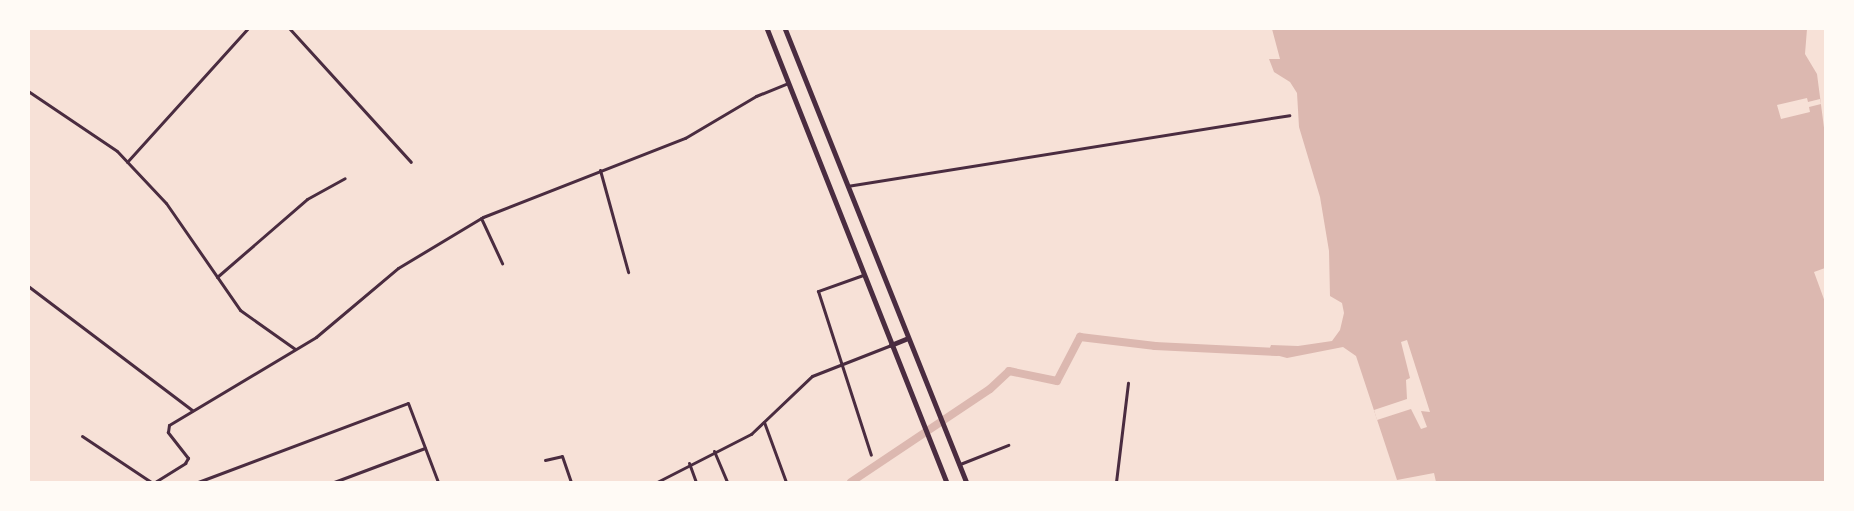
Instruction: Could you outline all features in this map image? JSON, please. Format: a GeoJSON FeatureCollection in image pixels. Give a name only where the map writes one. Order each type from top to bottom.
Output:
{"type":"FeatureCollection","features":[{"type":"Feature","properties":{"kind":"main road"},"geometry":{"type":"LineString","coordinates":[[767,28],[947,483]]}},
{"type":"Feature","properties":{"kind":"main road"},"geometry":{"type":"LineString","coordinates":[[785,28],[967,483]]}},
{"type":"Feature","properties":{"kind":"main road"},"geometry":{"type":"LineString","coordinates":[[891,345],[908,338]]}},
{"type":"Feature","properties":{"kind":"street"},"geometry":{"type":"LineString","coordinates":[[127,162],[248,28]]}},
{"type":"Feature","properties":{"kind":"street"},"geometry":{"type":"LineString","coordinates":[[289,28],[411,162]]}},
{"type":"Feature","properties":{"kind":"street"},"geometry":{"type":"LineString","coordinates":[[82,436],[153,483],[186,463],[188,458],[168,432],[169,425],[316,337],[398,268],[481,218],[686,138],[756,96],[788,83]]}},
{"type":"Feature","properties":{"kind":"street"},"geometry":{"type":"LineString","coordinates":[[28,91],[110,144],[166,203],[240,310],[295,349]]}},
{"type":"Feature","properties":{"kind":"street"},"geometry":{"type":"LineString","coordinates":[[847,186],[1289,115]]}},
{"type":"Feature","properties":{"kind":"street"},"geometry":{"type":"LineString","coordinates":[[600,170],[628,272]]}},
{"type":"Feature","properties":{"kind":"street"},"geometry":{"type":"LineString","coordinates":[[218,277],[308,199],[345,178]]}},
{"type":"Feature","properties":{"kind":"street"},"geometry":{"type":"LineString","coordinates":[[481,218],[502,263]]}},
{"type":"Feature","properties":{"kind":"street"},"geometry":{"type":"LineString","coordinates":[[863,275],[818,291],[872,455]]}},
{"type":"Feature","properties":{"kind":"street"},"geometry":{"type":"LineString","coordinates":[[28,286],[192,411]]}},
{"type":"Feature","properties":{"kind":"street"},"geometry":{"type":"LineString","coordinates":[[657,483],[689,463],[751,434],[806,380],[891,345]]}},
{"type":"Feature","properties":{"kind":"street"},"geometry":{"type":"LineString","coordinates":[[1116,483],[1128,383]]}},
{"type":"Feature","properties":{"kind":"street"},"geometry":{"type":"LineString","coordinates":[[198,483],[405,403],[410,406],[438,483]]}},
{"type":"Feature","properties":{"kind":"street"},"geometry":{"type":"LineString","coordinates":[[764,422],[786,483]]}},
{"type":"Feature","properties":{"kind":"street"},"geometry":{"type":"LineString","coordinates":[[959,464],[1008,445]]}},
{"type":"Feature","properties":{"kind":"street"},"geometry":{"type":"LineString","coordinates":[[334,483],[425,448]]}},
{"type":"Feature","properties":{"kind":"street"},"geometry":{"type":"LineString","coordinates":[[714,451],[727,483]]}},
{"type":"Feature","properties":{"kind":"street"},"geometry":{"type":"LineString","coordinates":[[545,460],[562,456],[571,483]]}},
{"type":"Feature","properties":{"kind":"street"},"geometry":{"type":"LineString","coordinates":[[689,463],[696,483]]}},
{"type":"Feature","properties":{"kind":"shaded area"},"geometry":{"type":"Polygon","coordinates":[[[1272,29],[1807,29],[1805,54],[1817,74],[1826,143],[1825,268],[1814,272],[1825,302],[1825,482],[1436,482],[1434,473],[1397,480],[1356,356],[1343,347],[1287,358],[1268,353],[1271,345],[1298,346],[1332,341],[1340,330],[1344,313],[1342,303],[1330,296],[1329,251],[1320,197],[1299,127],[1297,93],[1290,82],[1274,72],[1269,59],[1280,59],[1272,29]]]}},
{"type":"Feature","properties":{"kind":"pier"},"geometry":{"type":"Polygon","coordinates":[[[1807,98],[1808,102],[1820,99],[1821,104],[1809,107],[1810,112],[1781,119],[1777,105],[1807,98]]]}},
{"type":"Feature","properties":{"kind":"pier"},"geometry":{"type":"Polygon","coordinates":[[[1407,340],[1430,412],[1421,411],[1427,427],[1421,429],[1411,409],[1377,420],[1374,410],[1407,399],[1406,380],[1410,378],[1401,342],[1407,340]]]}},
{"type":"Feature","properties":{"kind":"waterway"},"geometry":{"type":"LineString","coordinates":[[851,482],[990,389],[1009,371],[1057,381],[1080,337],[1155,346],[1277,352]]}}]}
